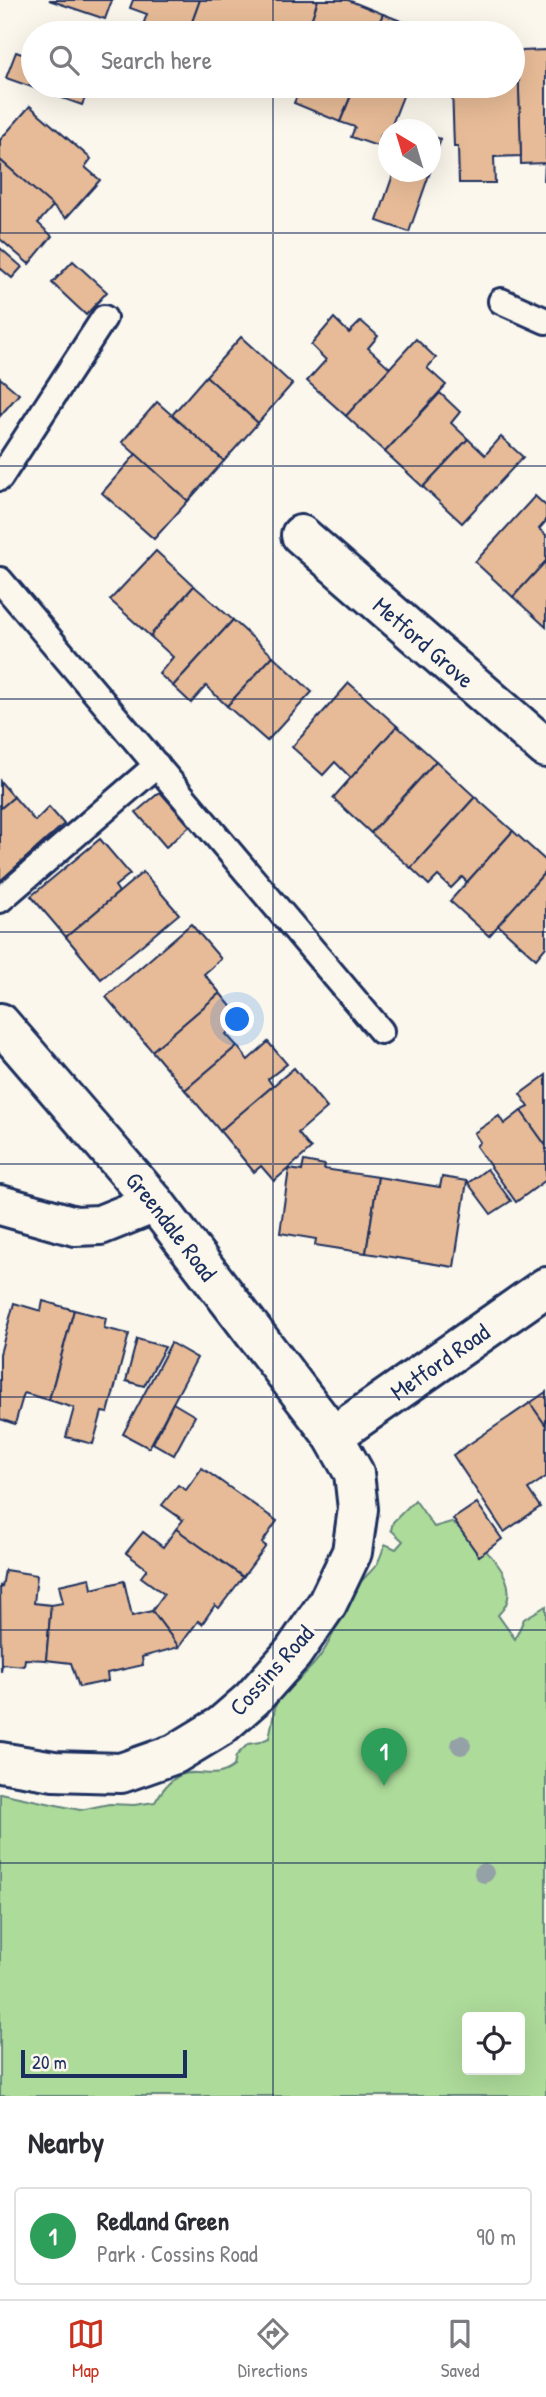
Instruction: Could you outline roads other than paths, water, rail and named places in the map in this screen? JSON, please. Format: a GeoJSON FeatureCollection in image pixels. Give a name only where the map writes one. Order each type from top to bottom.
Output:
{"type":"FeatureCollection","features":[{"type":"Feature","properties":{"kind":"street","name":"Metford Grove"},"geometry":{"type":"LineString","coordinates":[[301,535],[546,748]]}},
{"type":"Feature","properties":{"kind":"street","name":"Greendale Road"},"geometry":{"type":"LineString","coordinates":[[0,1023],[155,1203],[333,1436]]}},
{"type":"Feature","properties":{"kind":"street"},"geometry":{"type":"LineString","coordinates":[[0,1205],[75,1226],[100,1225],[155,1203]]}},
{"type":"Feature","properties":{"kind":"street","name":"Metford Road"},"geometry":{"type":"LineString","coordinates":[[333,1436],[546,1287]]}},
{"type":"Feature","properties":{"kind":"street","name":"Cossins Road"},"geometry":{"type":"LineString","coordinates":[[0,1762],[54,1771],[121,1773],[175,1754],[221,1726],[251,1699],[293,1653],[327,1604],[352,1552],[358,1509],[354,1473],[333,1436]]}},
{"type":"Feature","properties":{"kind":"lane"},"geometry":{"type":"LineString","coordinates":[[501,301],[546,321]]}},
{"type":"Feature","properties":{"kind":"lane"},"geometry":{"type":"LineString","coordinates":[[0,478],[104,318]]}},
{"type":"Feature","properties":{"kind":"lane"},"geometry":{"type":"LineString","coordinates":[[0,580],[381,1031]]}},
{"type":"Feature","properties":{"kind":"lane"},"geometry":{"type":"LineString","coordinates":[[0,900],[157,765]]}},
{"type":"Feature","properties":{"kind":"place","name":"Redland Green"},"geometry":{"type":"Point","coordinates":[384,1786]}}]}
